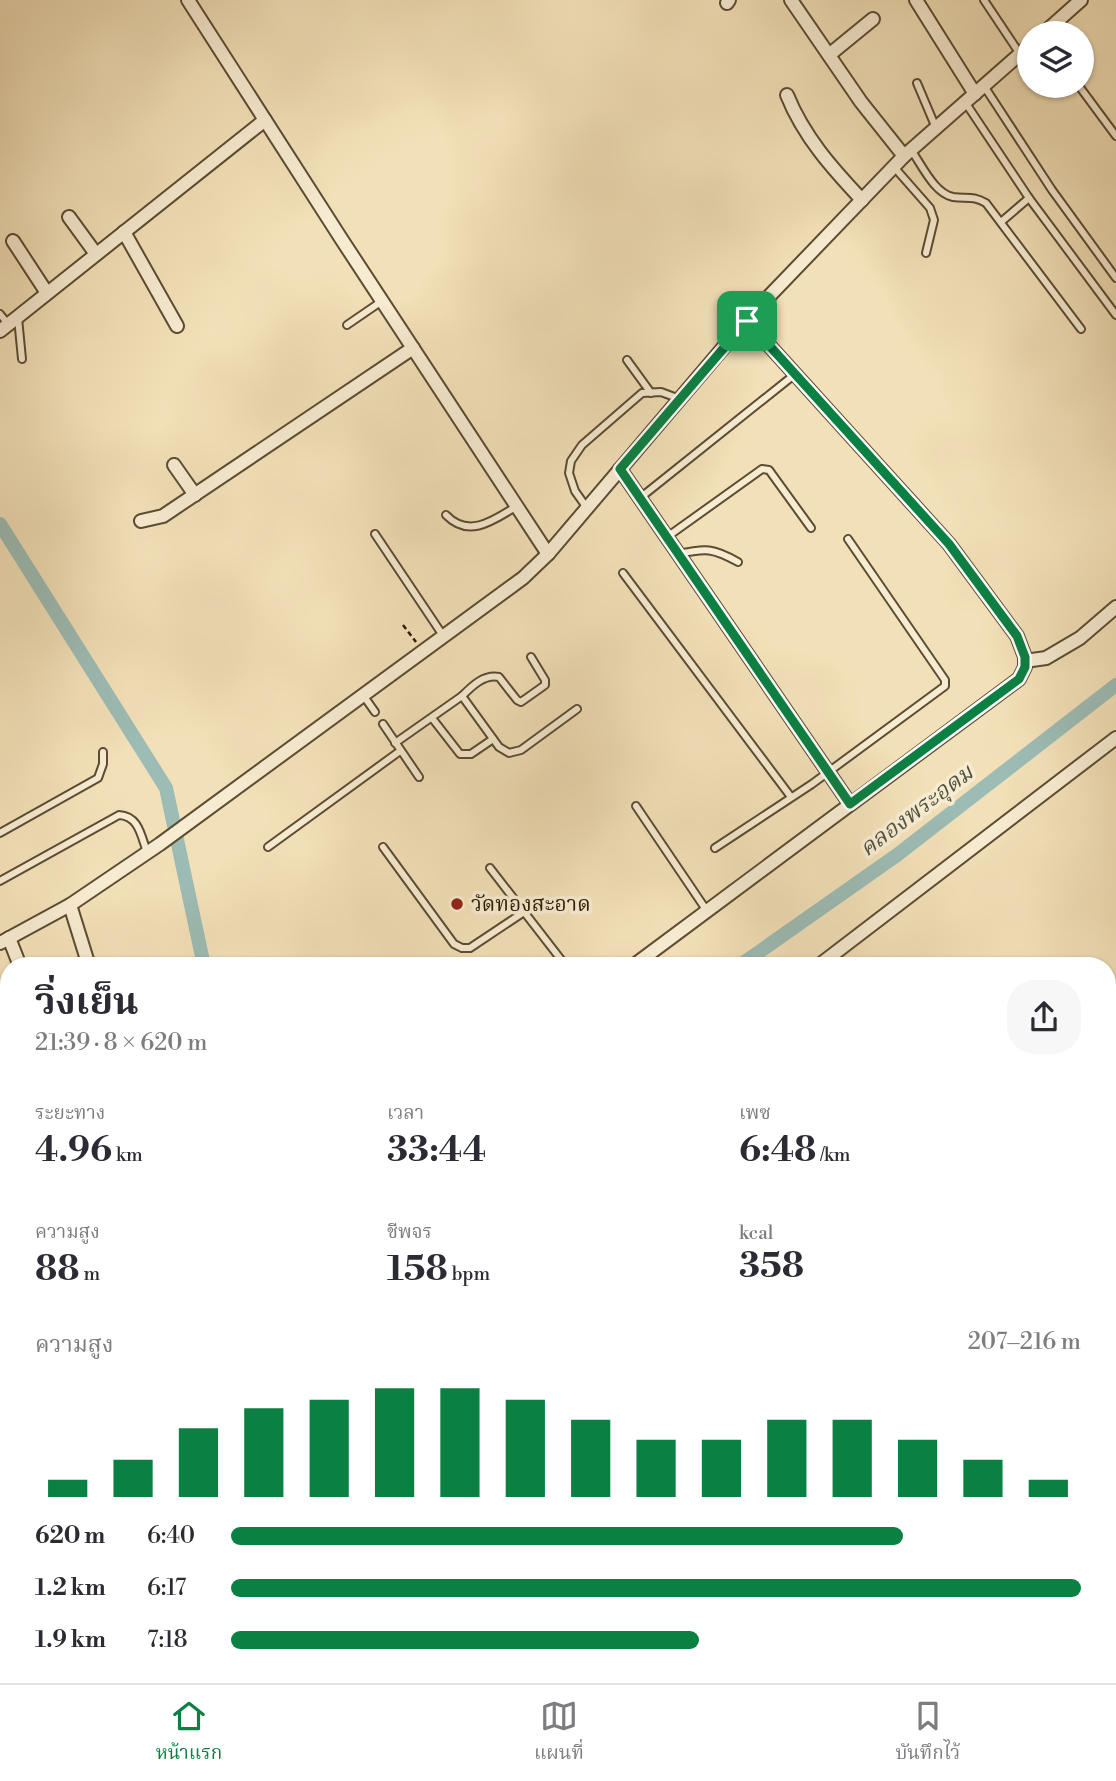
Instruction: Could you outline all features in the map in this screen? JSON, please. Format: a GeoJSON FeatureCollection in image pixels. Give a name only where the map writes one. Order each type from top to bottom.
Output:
{"type":"FeatureCollection","features":[{"type":"Feature","properties":{"kind":"street"},"geometry":{"type":"LineString","coordinates":[[188,0],[548,554]]}},
{"type":"Feature","properties":{"kind":"street"},"geometry":{"type":"LineString","coordinates":[[791,0],[861,102],[908,153]]}},
{"type":"Feature","properties":{"kind":"street"},"geometry":{"type":"LineString","coordinates":[[916,0],[975,94]]}},
{"type":"Feature","properties":{"kind":"street"},"geometry":{"type":"LineString","coordinates":[[1053,21],[1064,6],[1081,0]]}},
{"type":"Feature","properties":{"kind":"street"},"geometry":{"type":"LineString","coordinates":[[829,55],[873,19]]}},
{"type":"Feature","properties":{"kind":"street"},"geometry":{"type":"LineString","coordinates":[[14,957],[4,940],[70,905],[160,844],[523,578],[548,554],[747,321],[908,153],[1017,56]]}},
{"type":"Feature","properties":{"kind":"street"},"geometry":{"type":"LineString","coordinates":[[787,95],[804,130],[828,163],[862,200]]}},
{"type":"Feature","properties":{"kind":"street"},"geometry":{"type":"LineString","coordinates":[[7,321],[47,293],[265,120]]}},
{"type":"Feature","properties":{"kind":"street"},"geometry":{"type":"LineString","coordinates":[[69,217],[96,254]]}},
{"type":"Feature","properties":{"kind":"street"},"geometry":{"type":"LineString","coordinates":[[124,232],[177,326]]}},
{"type":"Feature","properties":{"kind":"street"},"geometry":{"type":"LineString","coordinates":[[13,241],[47,293]]}},
{"type":"Feature","properties":{"kind":"street"},"geometry":{"type":"LineString","coordinates":[[645,957],[1019,679],[1025,661],[1023,646],[1017,636],[949,544],[747,321]]}},
{"type":"Feature","properties":{"kind":"street"},"geometry":{"type":"LineString","coordinates":[[141,521],[163,516],[413,348]]}},
{"type":"Feature","properties":{"kind":"street"},"geometry":{"type":"LineString","coordinates":[[174,464],[195,495]]}},
{"type":"Feature","properties":{"kind":"street"},"geometry":{"type":"LineString","coordinates":[[620,469],[850,804]]}},
{"type":"Feature","properties":{"kind":"street"},"geometry":{"type":"LineString","coordinates":[[1025,661],[1046,658],[1080,638],[1116,607]]}},
{"type":"Feature","properties":{"kind":"street"},"geometry":{"type":"LineString","coordinates":[[830,957],[1116,738]]}},
{"type":"Feature","properties":{"kind":"street"},"geometry":{"type":"LineString","coordinates":[[70,905],[86,957]]}},
{"type":"Feature","properties":{"kind":"lane"},"geometry":{"type":"LineString","coordinates":[[984,0],[1017,41]]}},
{"type":"Feature","properties":{"kind":"lane"},"geometry":{"type":"LineString","coordinates":[[918,83],[936,128]]}},
{"type":"Feature","properties":{"kind":"lane"},"geometry":{"type":"LineString","coordinates":[[975,94],[1029,198],[1116,315]]}},
{"type":"Feature","properties":{"kind":"lane"},"geometry":{"type":"LineString","coordinates":[[975,94],[1052,190],[1116,278]]}},
{"type":"Feature","properties":{"kind":"lane"},"geometry":{"type":"LineString","coordinates":[[1088,98],[1116,136]]}},
{"type":"Feature","properties":{"kind":"lane"},"geometry":{"type":"LineString","coordinates":[[908,153],[940,191],[953,197],[974,196],[986,203],[1081,329]]}},
{"type":"Feature","properties":{"kind":"lane"},"geometry":{"type":"LineString","coordinates":[[894,167],[930,208],[934,220],[926,253]]}},
{"type":"Feature","properties":{"kind":"lane"},"geometry":{"type":"LineString","coordinates":[[1001,222],[1029,198]]}},
{"type":"Feature","properties":{"kind":"lane"},"geometry":{"type":"LineString","coordinates":[[347,324],[382,301]]}},
{"type":"Feature","properties":{"kind":"lane"},"geometry":{"type":"LineString","coordinates":[[7,321],[22,359]]}},
{"type":"Feature","properties":{"kind":"lane"},"geometry":{"type":"LineString","coordinates":[[627,360],[651,393]]}},
{"type":"Feature","properties":{"kind":"lane"},"geometry":{"type":"LineString","coordinates":[[639,498],[795,374]]}},
{"type":"Feature","properties":{"kind":"lane"},"geometry":{"type":"LineString","coordinates":[[587,508],[575,491],[569,472],[571,461],[582,445],[642,393],[661,392],[680,399]]}},
{"type":"Feature","properties":{"kind":"lane"},"geometry":{"type":"LineString","coordinates":[[667,537],[762,469],[769,470],[811,528]]}},
{"type":"Feature","properties":{"kind":"lane"},"geometry":{"type":"LineString","coordinates":[[446,516],[460,526],[474,527],[494,520],[517,506]]}},
{"type":"Feature","properties":{"kind":"lane"},"geometry":{"type":"LineString","coordinates":[[375,534],[444,637]]}},
{"type":"Feature","properties":{"kind":"lane"},"geometry":{"type":"LineString","coordinates":[[715,848],[828,772],[945,686],[945,680],[848,539]]}},
{"type":"Feature","properties":{"kind":"lane"},"geometry":{"type":"LineString","coordinates":[[678,554],[706,549],[719,551],[738,562]]}},
{"type":"Feature","properties":{"kind":"lane"},"geometry":{"type":"LineString","coordinates":[[623,573],[791,797]]}},
{"type":"Feature","properties":{"kind":"lane"},"geometry":{"type":"LineString","coordinates":[[395,743],[462,696],[480,680],[492,676],[499,677],[517,700],[526,700],[545,685],[545,680],[531,657]]}},
{"type":"Feature","properties":{"kind":"lane"},"geometry":{"type":"LineString","coordinates":[[363,695],[375,712]]}},
{"type":"Feature","properties":{"kind":"lane"},"geometry":{"type":"LineString","coordinates":[[462,696],[499,747],[509,753],[521,750],[577,709]]}},
{"type":"Feature","properties":{"kind":"lane"},"geometry":{"type":"LineString","coordinates":[[432,718],[460,754],[471,754],[494,739]]}},
{"type":"Feature","properties":{"kind":"lane"},"geometry":{"type":"LineString","coordinates":[[383,724],[419,777]]}},
{"type":"Feature","properties":{"kind":"lane"},"geometry":{"type":"LineString","coordinates":[[268,846],[400,751]]}},
{"type":"Feature","properties":{"kind":"lane"},"geometry":{"type":"LineString","coordinates":[[0,833],[98,778],[103,764],[103,752]]}},
{"type":"Feature","properties":{"kind":"lane"},"geometry":{"type":"LineString","coordinates":[[636,806],[707,911]]}},
{"type":"Feature","properties":{"kind":"lane"},"geometry":{"type":"LineString","coordinates":[[0,881],[119,815],[127,816],[136,822],[147,853]]}},
{"type":"Feature","properties":{"kind":"lane"},"geometry":{"type":"LineString","coordinates":[[383,847],[454,944],[462,948],[470,948],[524,912]]}},
{"type":"Feature","properties":{"kind":"lane"},"geometry":{"type":"LineString","coordinates":[[490,868],[559,957]]}},
{"type":"Feature","properties":{"kind":"path"},"geometry":{"type":"LineString","coordinates":[[403,625],[423,652]]}},
{"type":"Feature","properties":{"kind":"waterway"},"geometry":{"type":"LineString","coordinates":[[0,524],[166,788],[202,957]]}},
{"type":"Feature","properties":{"kind":"waterway","name":"คลองพระอุดม"},"geometry":{"type":"LineString","coordinates":[[752,957],[897,855],[1116,685]]}},
{"type":"Feature","properties":{"kind":"place","name":"วัดทองสะอาด"},"geometry":{"type":"Point","coordinates":[457,904]}},
{"type":"Feature","properties":{"kind":"route"},"geometry":{"type":"LineString","coordinates":[[747,321],[949,544],[1023,646],[1025,667],[1019,679],[850,804],[620,469],[747,321]]}}]}
